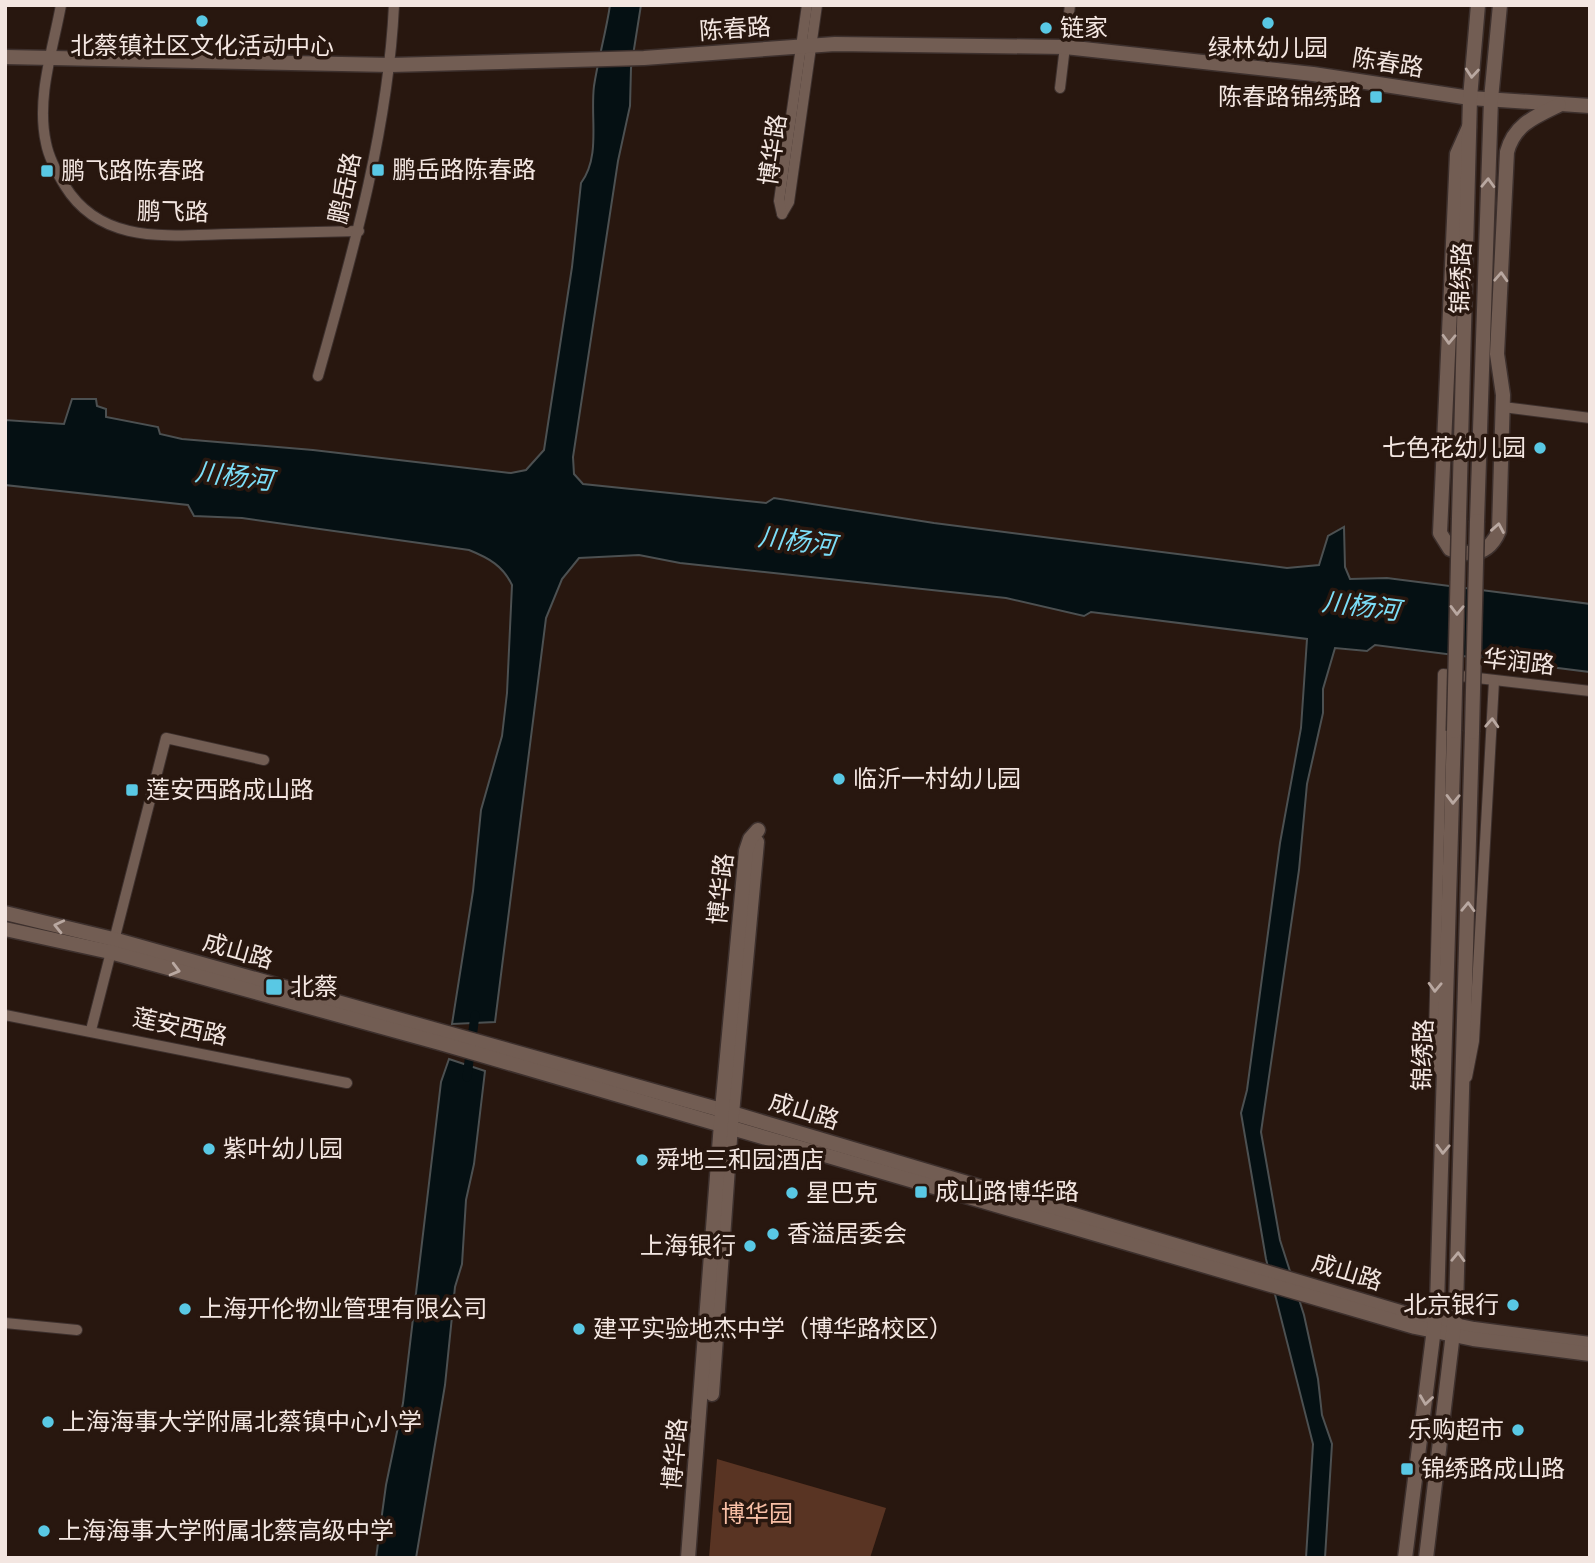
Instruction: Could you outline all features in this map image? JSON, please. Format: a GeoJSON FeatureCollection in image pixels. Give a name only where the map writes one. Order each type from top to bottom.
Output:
{"type":"FeatureCollection","features":[{"type":"Feature","properties":{"kind":"main road","name":"锦绣路"},"geometry":{"type":"LineString","coordinates":[[1405,1558],[1436,1327],[1469,127],[1478,5]]}},
{"type":"Feature","properties":{"kind":"main road","name":"锦绣路"},"geometry":{"type":"LineString","coordinates":[[1426,1558],[1454,1330],[1491,99],[1500,5]]}},
{"type":"Feature","properties":{"kind":"main road","name":"陈春路"},"geometry":{"type":"LineString","coordinates":[[5,57],[391,65],[644,58],[806,46],[1065,47],[1313,74],[1470,98],[1590,106]]}},
{"type":"Feature","properties":{"kind":"main road","name":"锦绣路"},"geometry":{"type":"LineString","coordinates":[[1469,127],[1457,154],[1440,533],[1450,549],[1461,553],[1483,551],[1494,544],[1499,531],[1503,407],[1497,354],[1507,152],[1511,136],[1521,125],[1560,104]]}},
{"type":"Feature","properties":{"kind":"main road","name":"博华路"},"geometry":{"type":"LineString","coordinates":[[688,1558],[727,1118],[746,851],[750,839],[758,830],[727,1118],[717,1343],[698,1558]]}},
{"type":"Feature","properties":{"kind":"main road","name":"成山路"},"geometry":{"type":"LineString","coordinates":[[5,914],[727,1118],[1436,1327],[1590,1354]]}},
{"type":"Feature","properties":{"kind":"main road","name":"成山路"},"geometry":{"type":"LineString","coordinates":[[5,929],[111,945]]}},
{"type":"Feature","properties":{"kind":"main road","name":"成山路"},"geometry":{"type":"LineString","coordinates":[[1454,1330],[1590,1344]]}},
{"type":"Feature","properties":{"kind":"street","name":"鹏飞路"},"geometry":{"type":"LineString","coordinates":[[61,5],[44,88],[43,117],[50,155],[71,195],[90,214],[108,225],[148,236],[359,231]]}},
{"type":"Feature","properties":{"kind":"street","name":"鹏岳路"},"geometry":{"type":"LineString","coordinates":[[317,376],[359,231],[391,65],[394,5]]}},
{"type":"Feature","properties":{"kind":"street","name":"博华路"},"geometry":{"type":"LineString","coordinates":[[807,5],[806,46],[789,202],[782,214],[779,201],[806,46],[817,5]]}},
{"type":"Feature","properties":{"kind":"street"},"geometry":{"type":"LineString","coordinates":[[1060,88],[1070,5]]}},
{"type":"Feature","properties":{"kind":"street"},"geometry":{"type":"LineString","coordinates":[[1503,407],[1590,418]]}},
{"type":"Feature","properties":{"kind":"street","name":"华润路"},"geometry":{"type":"LineString","coordinates":[[1444,1105],[1434,1035],[1443,674],[1590,691]]}},
{"type":"Feature","properties":{"kind":"street"},"geometry":{"type":"LineString","coordinates":[[1462,1108],[1474,1041],[1494,681]]}},
{"type":"Feature","properties":{"kind":"street"},"geometry":{"type":"LineString","coordinates":[[90,1030],[166,737],[264,760]]}},
{"type":"Feature","properties":{"kind":"street","name":"莲安西路"},"geometry":{"type":"LineString","coordinates":[[5,1015],[346,1083]]}},
{"type":"Feature","properties":{"kind":"street"},"geometry":{"type":"LineString","coordinates":[[5,1323],[77,1330]]}},
{"type":"Feature","properties":{"kind":"green space","name":"博华园"},"geometry":{"type":"Polygon","coordinates":[[[717,1459],[886,1508],[870,1558],[709,1558],[717,1459]]]}},
{"type":"Feature","properties":{"kind":"water","name":"川杨河"},"geometry":{"type":"Polygon","coordinates":[[[610,5],[641,5],[631,68],[630,106],[618,161],[573,457],[574,474],[583,484],[766,503],[774,498],[934,523],[1287,568],[1319,565],[1328,536],[1344,527],[1345,567],[1350,579],[1387,578],[1590,604],[1590,672],[1375,645],[1367,651],[1335,648],[1323,689],[1323,713],[1307,784],[1299,870],[1261,1132],[1280,1240],[1304,1315],[1318,1379],[1322,1415],[1332,1444],[1325,1558],[1306,1558],[1313,1444],[1266,1259],[1241,1113],[1247,1090],[1280,843],[1301,728],[1307,639],[1091,612],[1084,616],[1006,598],[680,563],[639,555],[579,558],[562,579],[546,618],[495,1022],[452,1024],[473,891],[481,810],[502,736],[507,693],[512,585],[500,568],[469,550],[242,518],[194,516],[188,505],[5,485],[5,420],[64,424],[72,399],[96,399],[97,406],[106,409],[106,417],[158,427],[160,434],[182,439],[313,450],[511,473],[526,470],[544,450],[572,267],[581,183],[591,161],[593,149],[594,86],[610,5]]]}},
{"type":"Feature","properties":{"kind":"water"},"geometry":{"type":"Polygon","coordinates":[[[449,1059],[485,1071],[474,1164],[466,1200],[462,1264],[455,1287],[445,1385],[416,1558],[376,1558],[386,1485],[403,1403],[441,1082],[449,1059]]]}},
{"type":"Feature","properties":{"kind":"waterway"},"geometry":{"type":"LineString","coordinates":[[467,1077],[475,1015]]}},
{"type":"Feature","properties":{"kind":"place","name":"北蔡镇社区文化活动中心"},"geometry":{"type":"Point","coordinates":[202,21]}},
{"type":"Feature","properties":{"kind":"place","name":"绿林幼儿园"},"geometry":{"type":"Point","coordinates":[1268,23]}},
{"type":"Feature","properties":{"kind":"place","name":"链家"},"geometry":{"type":"Point","coordinates":[1046,28]}},
{"type":"Feature","properties":{"kind":"place","name":"陈春路锦绣路"},"geometry":{"type":"Point","coordinates":[1376,97]}},
{"type":"Feature","properties":{"kind":"place","name":"鹏岳路陈春路"},"geometry":{"type":"Point","coordinates":[378,170]}},
{"type":"Feature","properties":{"kind":"place","name":"鹏飞路陈春路"},"geometry":{"type":"Point","coordinates":[47,171]}},
{"type":"Feature","properties":{"kind":"place","name":"七色花幼儿园"},"geometry":{"type":"Point","coordinates":[1540,448]}},
{"type":"Feature","properties":{"kind":"place","name":"临沂一村幼儿园"},"geometry":{"type":"Point","coordinates":[839,779]}},
{"type":"Feature","properties":{"kind":"place","name":"莲安西路成山路"},"geometry":{"type":"Point","coordinates":[132,790]}},
{"type":"Feature","properties":{"kind":"place","name":"北蔡"},"geometry":{"type":"Point","coordinates":[274,987]}},
{"type":"Feature","properties":{"kind":"place","name":"紫叶幼儿园"},"geometry":{"type":"Point","coordinates":[209,1149]}},
{"type":"Feature","properties":{"kind":"place","name":"舜地三和园酒店"},"geometry":{"type":"Point","coordinates":[642,1160]}},
{"type":"Feature","properties":{"kind":"place","name":"成山路博华路"},"geometry":{"type":"Point","coordinates":[921,1192]}},
{"type":"Feature","properties":{"kind":"place","name":"星巴克"},"geometry":{"type":"Point","coordinates":[792,1193]}},
{"type":"Feature","properties":{"kind":"place","name":"香溢居委会"},"geometry":{"type":"Point","coordinates":[773,1234]}},
{"type":"Feature","properties":{"kind":"place","name":"上海银行"},"geometry":{"type":"Point","coordinates":[750,1246]}},
{"type":"Feature","properties":{"kind":"place","name":"北京银行"},"geometry":{"type":"Point","coordinates":[1513,1305]}},
{"type":"Feature","properties":{"kind":"place","name":"上海开伦物业管理有限公司"},"geometry":{"type":"Point","coordinates":[185,1309]}},
{"type":"Feature","properties":{"kind":"place","name":"建平实验地杰中学（博华路校区）"},"geometry":{"type":"Point","coordinates":[579,1329]}},
{"type":"Feature","properties":{"kind":"place","name":"上海海事大学附属北蔡镇中心小学"},"geometry":{"type":"Point","coordinates":[48,1422]}},
{"type":"Feature","properties":{"kind":"place","name":"乐购超市"},"geometry":{"type":"Point","coordinates":[1518,1430]}},
{"type":"Feature","properties":{"kind":"place","name":"锦绣路成山路"},"geometry":{"type":"Point","coordinates":[1407,1469]}},
{"type":"Feature","properties":{"kind":"place","name":"上海海事大学附属北蔡高级中学"},"geometry":{"type":"Point","coordinates":[44,1531]}}]}
